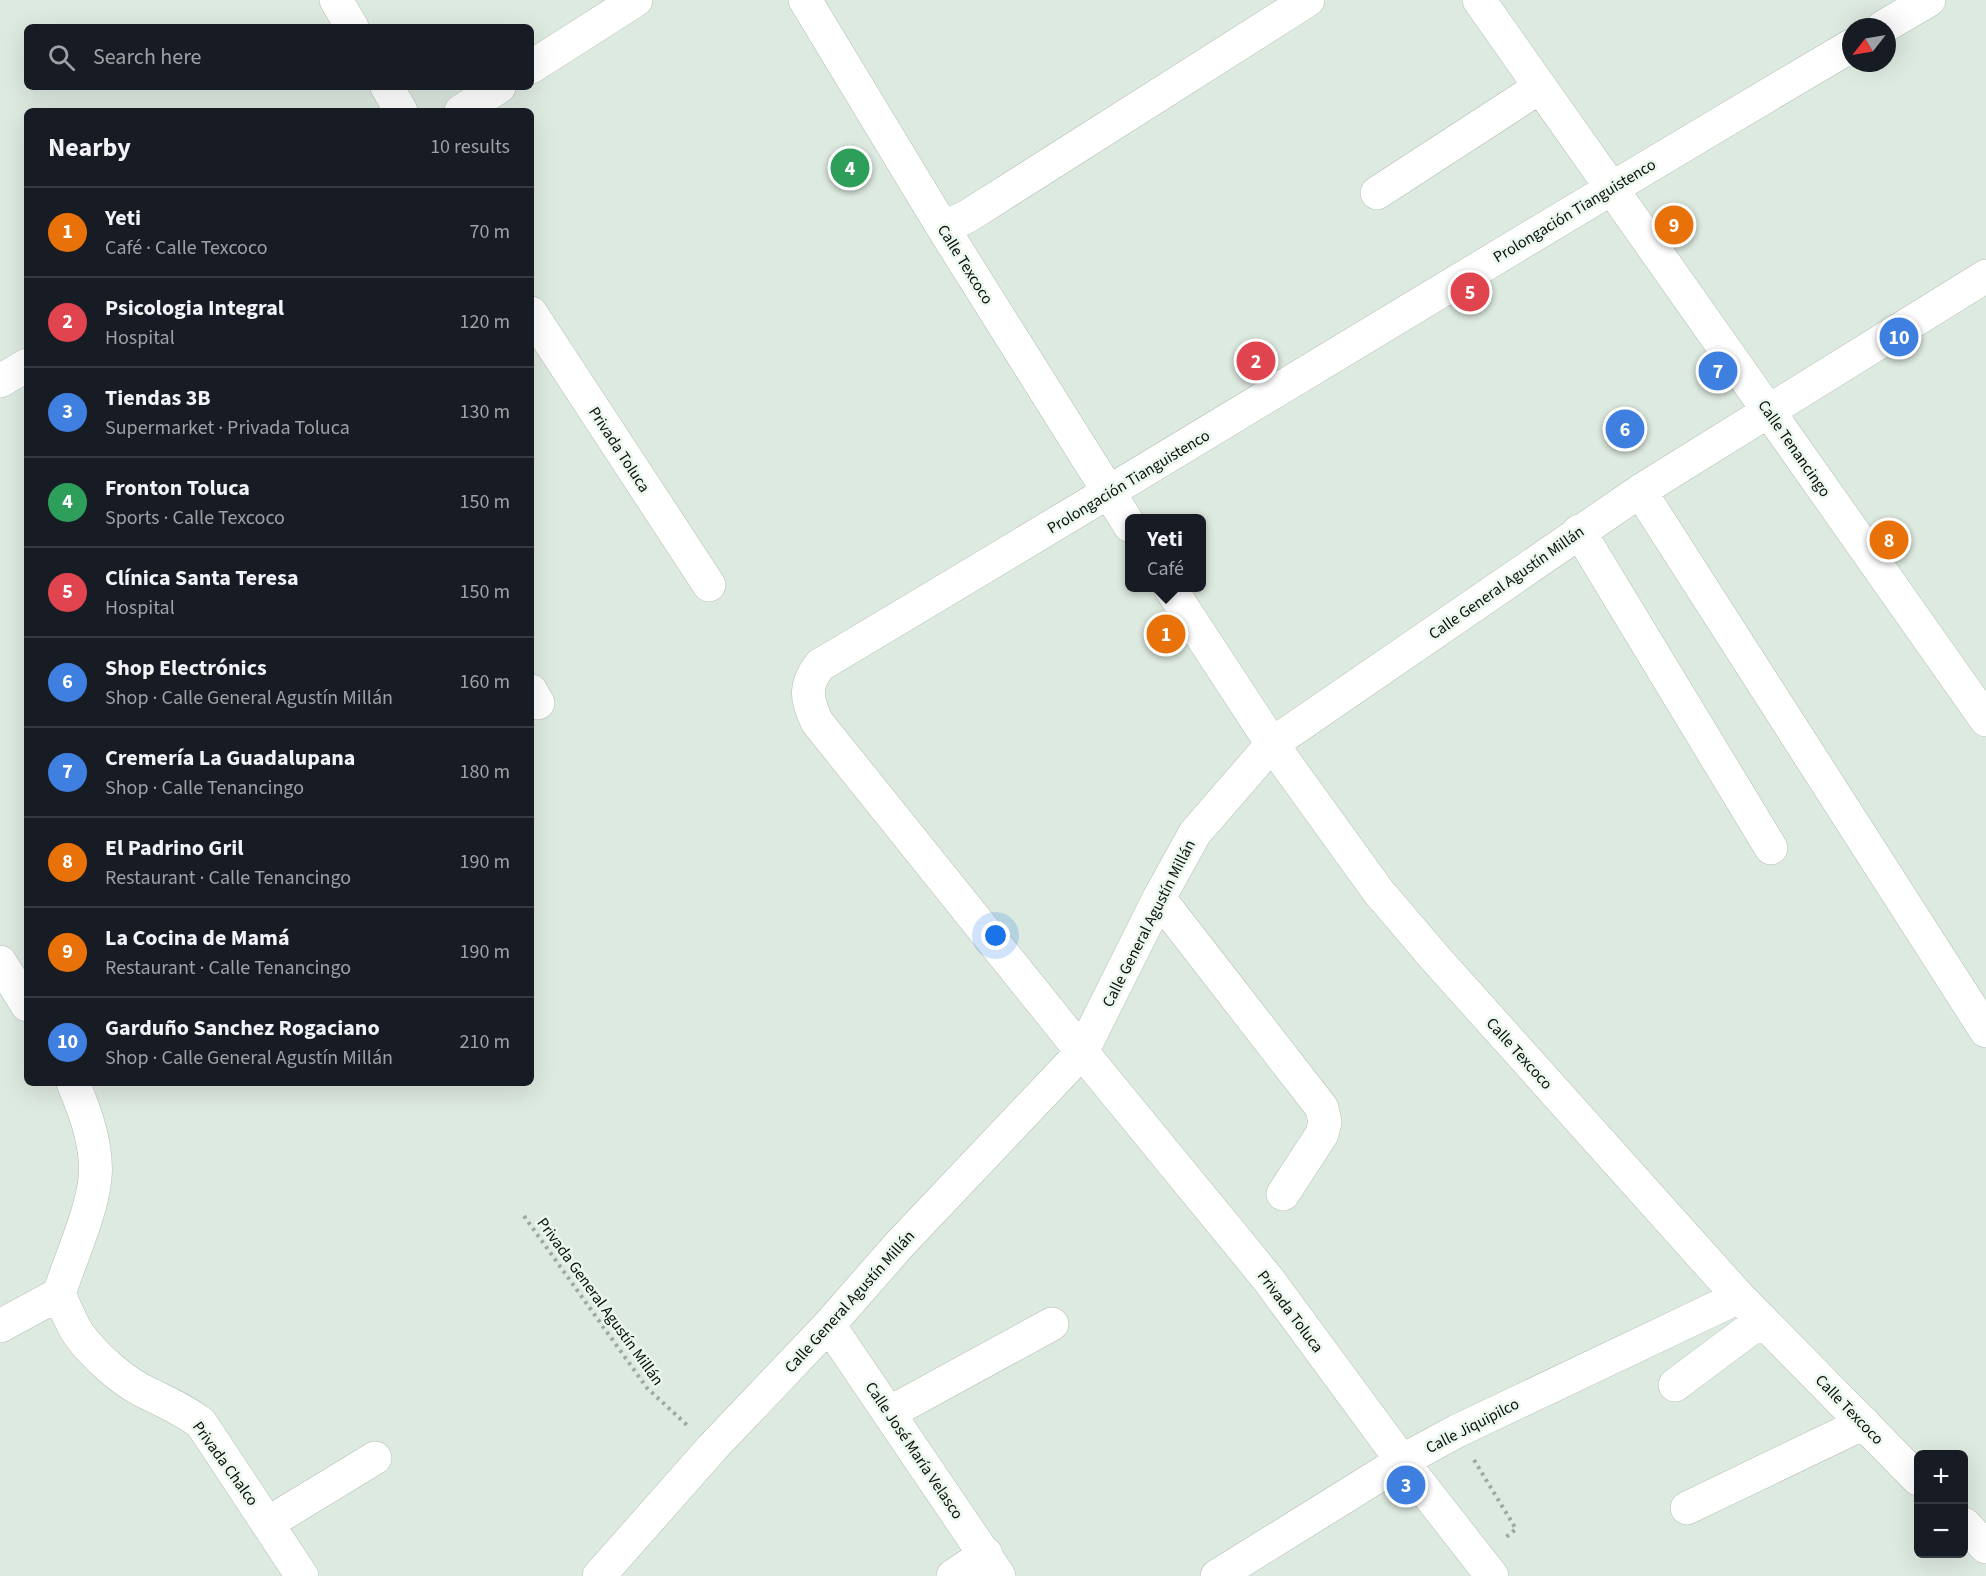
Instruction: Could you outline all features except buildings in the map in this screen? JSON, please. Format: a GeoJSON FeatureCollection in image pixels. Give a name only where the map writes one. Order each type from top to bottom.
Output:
{"type":"FeatureCollection","features":[{"type":"Feature","properties":{"kind":"street"},"geometry":{"type":"LineString","coordinates":[[336,0],[350,24]]}},
{"type":"Feature","properties":{"kind":"street"},"geometry":{"type":"LineString","coordinates":[[534,65],[636,0]]}},
{"type":"Feature","properties":{"kind":"street","name":"Calle Texcoco"},"geometry":{"type":"LineString","coordinates":[[805,0],[943,228],[1125,518]]}},
{"type":"Feature","properties":{"kind":"street"},"geometry":{"type":"LineString","coordinates":[[943,228],[968,216],[1308,0]]}},
{"type":"Feature","properties":{"kind":"street"},"geometry":{"type":"LineString","coordinates":[[1896,19],[1929,0]]}},
{"type":"Feature","properties":{"kind":"street","name":"Calle Tenancingo"},"geometry":{"type":"LineString","coordinates":[[1485,2],[1540,87],[1768,410],[1975,681],[1986,720]]}},
{"type":"Feature","properties":{"kind":"street","name":"Prolongación Tianguistenco"},"geometry":{"type":"LineString","coordinates":[[1082,1052],[817,722],[811,710],[808,693],[811,677],[820,665],[1842,51]]}},
{"type":"Feature","properties":{"kind":"street"},"geometry":{"type":"LineString","coordinates":[[1377,193],[1540,87]]}},
{"type":"Feature","properties":{"kind":"street"},"geometry":{"type":"LineString","coordinates":[[389,90],[398,108]]}},
{"type":"Feature","properties":{"kind":"street"},"geometry":{"type":"LineString","coordinates":[[466,108],[494,90]]}},
{"type":"Feature","properties":{"kind":"street","name":"Calle General Agustín Millán"},"geometry":{"type":"LineString","coordinates":[[608,1573],[712,1448],[829,1325],[898,1245],[1082,1052],[1159,898],[1195,832],[1272,744],[1640,490],[1986,276]]}},
{"type":"Feature","properties":{"kind":"street","name":"Privada Toluca"},"geometry":{"type":"LineString","coordinates":[[534,318],[709,585]]}},
{"type":"Feature","properties":{"kind":"street"},"geometry":{"type":"LineString","coordinates":[[0,381],[24,367]]}},
{"type":"Feature","properties":{"kind":"street"},"geometry":{"type":"LineString","coordinates":[[1640,490],[1986,1031]]}},
{"type":"Feature","properties":{"kind":"street"},"geometry":{"type":"LineString","coordinates":[[1579,531],[1772,848]]}},
{"type":"Feature","properties":{"kind":"street","name":"Calle Texcoco"},"geometry":{"type":"LineString","coordinates":[[1173,592],[1272,744],[1378,891],[1436,959],[1740,1297],[1914,1475]]}},
{"type":"Feature","properties":{"kind":"street"},"geometry":{"type":"LineString","coordinates":[[1159,898],[1322,1108],[1325,1122],[1322,1134],[1283,1194]]}},
{"type":"Feature","properties":{"kind":"street"},"geometry":{"type":"LineString","coordinates":[[0,962],[24,1000]]}},
{"type":"Feature","properties":{"kind":"street","name":"Privada Toluca"},"geometry":{"type":"LineString","coordinates":[[1082,1052],[1268,1279],[1402,1461],[1485,1567]]}},
{"type":"Feature","properties":{"kind":"street"},"geometry":{"type":"LineString","coordinates":[[0,1326],[59,1294],[90,1203],[95,1177],[93,1142],[74,1086]]}},
{"type":"Feature","properties":{"kind":"street","name":"Privada Chalco"},"geometry":{"type":"LineString","coordinates":[[59,1294],[78,1334],[104,1361],[141,1390],[183,1410],[201,1424],[302,1576]]}},
{"type":"Feature","properties":{"kind":"street","name":"Calle Jiquipilco"},"geometry":{"type":"LineString","coordinates":[[1217,1576],[1402,1461],[1457,1431],[1740,1297]]}},
{"type":"Feature","properties":{"kind":"street"},"geometry":{"type":"LineString","coordinates":[[1675,1385],[1762,1320]]}},
{"type":"Feature","properties":{"kind":"street"},"geometry":{"type":"LineString","coordinates":[[889,1413],[1052,1324]]}},
{"type":"Feature","properties":{"kind":"street","name":"Calle José María Velasco"},"geometry":{"type":"LineString","coordinates":[[829,1325],[993,1565]]}},
{"type":"Feature","properties":{"kind":"street"},"geometry":{"type":"LineString","coordinates":[[1687,1508],[1864,1423]]}},
{"type":"Feature","properties":{"kind":"street"},"geometry":{"type":"LineString","coordinates":[[268,1523],[375,1458]]}},
{"type":"Feature","properties":{"kind":"street"},"geometry":{"type":"LineString","coordinates":[[1968,1528],[1986,1547]]}},
{"type":"Feature","properties":{"kind":"street"},"geometry":{"type":"LineString","coordinates":[[953,1576],[993,1565]]}},
{"type":"Feature","properties":{"kind":"path","name":"Privada General Agustín Millán"},"geometry":{"type":"LineString","coordinates":[[524,1216],[647,1388],[712,1448]]}},
{"type":"Feature","properties":{"kind":"path"},"geometry":{"type":"LineString","coordinates":[[1457,1431],[1516,1529],[1485,1567]]}},
{"type":"Feature","properties":{"kind":"place","name":"Fronton Toluca"},"geometry":{"type":"Point","coordinates":[850,168]}},
{"type":"Feature","properties":{"kind":"place","name":"La Cocina de Mamá"},"geometry":{"type":"Point","coordinates":[1674,225]}},
{"type":"Feature","properties":{"kind":"place","name":"Clínica Santa Teresa"},"geometry":{"type":"Point","coordinates":[1470,292]}},
{"type":"Feature","properties":{"kind":"place","name":"Garduño Sanchez Rogaciano"},"geometry":{"type":"Point","coordinates":[1899,337]}},
{"type":"Feature","properties":{"kind":"place","name":"Psicologia Integral"},"geometry":{"type":"Point","coordinates":[1256,361]}},
{"type":"Feature","properties":{"kind":"place","name":"Cremería La Guadalupana"},"geometry":{"type":"Point","coordinates":[1718,371]}},
{"type":"Feature","properties":{"kind":"place","name":"Shop Electrónics"},"geometry":{"type":"Point","coordinates":[1625,429]}},
{"type":"Feature","properties":{"kind":"place","name":"El Padrino Gril"},"geometry":{"type":"Point","coordinates":[1889,540]}},
{"type":"Feature","properties":{"kind":"place","name":"Yeti"},"geometry":{"type":"Point","coordinates":[1166,634]}},
{"type":"Feature","properties":{"kind":"place","name":"Tiendas 3B"},"geometry":{"type":"Point","coordinates":[1406,1485]}}]}
